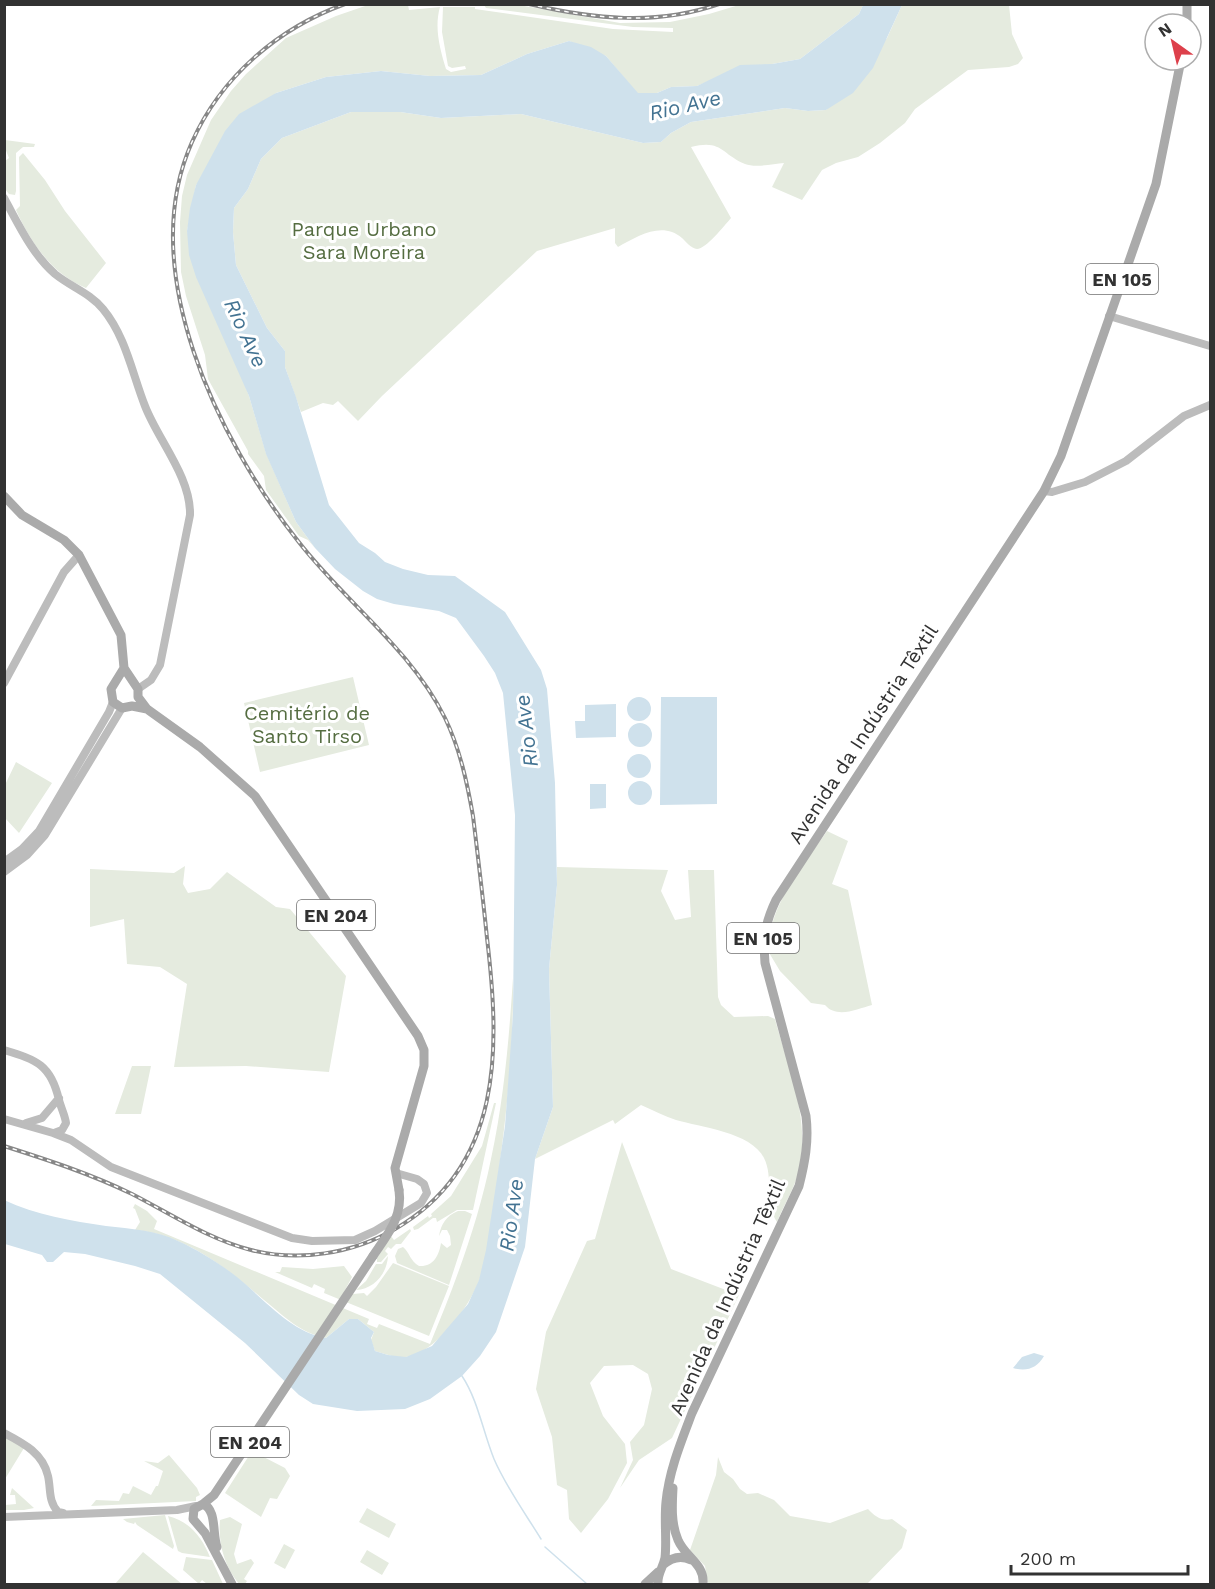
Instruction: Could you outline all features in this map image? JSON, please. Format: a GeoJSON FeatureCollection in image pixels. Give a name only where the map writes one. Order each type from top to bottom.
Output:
{"type":"FeatureCollection","features":[{"type":"Feature","properties":{"kind":"main road","name":"Avenida da Indústria Têxtil"},"geometry":{"type":"LineString","coordinates":[[684,1436],[692,1413],[799,1186],[807,1155],[806,1116],[765,963],[763,939],[768,917],[776,900],[1044,491],[1061,456],[1156,184],[1179,72]]}},
{"type":"Feature","properties":{"kind":"main road","name":"EN 204"},"geometry":{"type":"LineString","coordinates":[[4,496],[22,515],[64,540],[79,555],[121,635],[124,668],[147,710]]}},
{"type":"Feature","properties":{"kind":"main road"},"geometry":{"type":"LineString","coordinates":[[122,708],[113,702],[111,689],[117,683],[124,668]]}},
{"type":"Feature","properties":{"kind":"main road"},"geometry":{"type":"LineString","coordinates":[[117,683],[125,680],[136,690],[132,706]]}},
{"type":"Feature","properties":{"kind":"main road","name":"EN 204"},"geometry":{"type":"LineString","coordinates":[[122,708],[132,706],[147,710],[200,747],[255,796],[418,1036],[424,1050],[424,1066],[395,1168],[401,1203],[396,1222],[214,1495],[200,1505]]}},
{"type":"Feature","properties":{"kind":"main road","name":"EN 105"},"geometry":{"type":"LineString","coordinates":[[684,1436],[674,1486],[673,1517],[681,1547],[702,1573],[703,1584]]}},
{"type":"Feature","properties":{"kind":"main road","name":"EN 105"},"geometry":{"type":"LineString","coordinates":[[658,1584],[668,1489],[684,1436]]}},
{"type":"Feature","properties":{"kind":"main road"},"geometry":{"type":"LineString","coordinates":[[221,1564],[214,1539],[211,1510],[200,1505],[192,1512],[196,1522],[205,1533],[221,1564],[232,1584]]}},
{"type":"Feature","properties":{"kind":"main road"},"geometry":{"type":"LineString","coordinates":[[196,1522],[207,1524],[212,1518]]}},
{"type":"Feature","properties":{"kind":"main road"},"geometry":{"type":"LineString","coordinates":[[645,1584],[675,1557],[690,1559],[696,1563]]}},
{"type":"Feature","properties":{"kind":"street"},"geometry":{"type":"LineString","coordinates":[[4,198],[37,254],[67,284],[87,294],[101,306],[113,321],[122,339],[145,407],[188,494],[190,515],[160,665],[151,680],[136,690]]}},
{"type":"Feature","properties":{"kind":"street"},"geometry":{"type":"LineString","coordinates":[[1109,316],[1210,346]]}},
{"type":"Feature","properties":{"kind":"street"},"geometry":{"type":"LineString","coordinates":[[1044,491],[1052,492],[1085,482],[1126,461],[1184,416],[1210,405]]}},
{"type":"Feature","properties":{"kind":"street"},"geometry":{"type":"LineString","coordinates":[[4,683],[64,572],[79,555]]}},
{"type":"Feature","properties":{"kind":"street"},"geometry":{"type":"LineString","coordinates":[[4,862],[22,849],[39,831],[113,702]]}},
{"type":"Feature","properties":{"kind":"street"},"geometry":{"type":"LineString","coordinates":[[4,872],[27,855],[45,836],[122,708]]}},
{"type":"Feature","properties":{"kind":"street"},"geometry":{"type":"LineString","coordinates":[[4,1050],[31,1058],[44,1067],[54,1081],[71,1140]]}},
{"type":"Feature","properties":{"kind":"street"},"geometry":{"type":"LineString","coordinates":[[22,1124],[36,1122],[42,1118],[59,1098]]}},
{"type":"Feature","properties":{"kind":"street"},"geometry":{"type":"LineString","coordinates":[[50,1110],[63,1113]]}},
{"type":"Feature","properties":{"kind":"street"},"geometry":{"type":"LineString","coordinates":[[42,1118],[43,1125],[50,1132]]}},
{"type":"Feature","properties":{"kind":"street"},"geometry":{"type":"LineString","coordinates":[[4,1119],[71,1140],[111,1167],[292,1238],[312,1241],[355,1240],[375,1231],[421,1203],[427,1193],[424,1184],[396,1173]]}},
{"type":"Feature","properties":{"kind":"street"},"geometry":{"type":"LineString","coordinates":[[50,1132],[62,1130],[65,1125]]}},
{"type":"Feature","properties":{"kind":"street"},"geometry":{"type":"LineString","coordinates":[[399,1190],[412,1178]]}},
{"type":"Feature","properties":{"kind":"street"},"geometry":{"type":"LineString","coordinates":[[4,1432],[29,1447],[43,1462],[48,1476],[52,1515]]}},
{"type":"Feature","properties":{"kind":"street"},"geometry":{"type":"LineString","coordinates":[[50,1499],[58,1512],[67,1514]]}},
{"type":"Feature","properties":{"kind":"street"},"geometry":{"type":"LineString","coordinates":[[31,1516],[41,1514],[47,1508],[50,1499]]}},
{"type":"Feature","properties":{"kind":"street"},"geometry":{"type":"LineString","coordinates":[[4,1517],[177,1510],[200,1505]]}},
{"type":"Feature","properties":{"kind":"street"},"geometry":{"type":"LineString","coordinates":[[177,1510],[196,1522]]}},
{"type":"Feature","properties":{"kind":"street"},"geometry":{"type":"LineString","coordinates":[[4,1524],[15,1517]]}},
{"type":"Feature","properties":{"kind":"green space"},"geometry":{"type":"Polygon","coordinates":[[[368,5],[408,5],[409,10],[440,7],[438,38],[446,69],[451,72],[466,69],[465,66],[452,68],[448,66],[442,32],[443,7],[475,7],[475,9],[613,29],[673,32],[673,28],[633,27],[486,8],[484,5],[519,5],[620,23],[670,22],[739,5],[863,5],[859,14],[800,59],[772,64],[697,86],[671,87],[657,93],[637,93],[606,56],[569,41],[527,54],[481,75],[430,76],[381,71],[326,77],[276,93],[196,185],[187,231],[249,396],[266,453],[296,522],[315,548],[308,540],[299,536],[266,490],[264,476],[248,454],[208,379],[205,355],[186,296],[181,272],[182,196],[187,175],[211,120],[246,74],[286,38],[368,5]]]}},
{"type":"Feature","properties":{"kind":"green space","name":"Parque Urbano Sara Moreira"},"geometry":{"type":"Polygon","coordinates":[[[902,5],[1009,5],[1012,34],[1023,58],[1018,64],[1009,67],[968,70],[915,109],[905,123],[880,143],[858,157],[836,163],[822,170],[802,200],[772,187],[784,163],[749,165],[715,146],[691,147],[731,218],[715,237],[701,248],[691,246],[674,233],[658,230],[618,247],[615,243],[615,228],[537,251],[358,421],[338,401],[333,405],[323,403],[301,412],[285,367],[285,351],[267,328],[236,265],[233,232],[234,208],[248,189],[261,159],[282,138],[351,112],[400,112],[441,118],[521,114],[643,143],[661,142],[671,133],[691,122],[785,108],[808,111],[826,110],[887,38],[902,5]]]}},
{"type":"Feature","properties":{"kind":"green space"},"geometry":{"type":"Polygon","coordinates":[[[5,140],[35,144],[34,147],[23,147],[16,153],[15,195],[9,194],[5,189],[5,161],[9,158],[5,140]]]}},
{"type":"Feature","properties":{"kind":"green space"},"geometry":{"type":"Polygon","coordinates":[[[23,153],[106,263],[86,288],[63,275],[44,256],[28,234],[16,210],[20,206],[19,157],[23,153]]]}},
{"type":"Feature","properties":{"kind":"green space","name":"Cemitério de Santo Tirso"},"geometry":{"type":"Polygon","coordinates":[[[353,677],[369,745],[260,772],[244,703],[353,677]]]}},
{"type":"Feature","properties":{"kind":"green space"},"geometry":{"type":"Polygon","coordinates":[[[16,762],[52,783],[19,833],[4,817],[5,785],[16,762]]]}},
{"type":"Feature","properties":{"kind":"green space"},"geometry":{"type":"Polygon","coordinates":[[[827,831],[848,841],[832,884],[848,890],[872,1005],[847,1012],[835,1011],[825,1005],[811,1003],[780,971],[768,951],[774,918],[788,887],[827,831]]]}},
{"type":"Feature","properties":{"kind":"green space"},"geometry":{"type":"Polygon","coordinates":[[[185,866],[183,884],[188,893],[210,889],[227,872],[276,907],[290,909],[346,976],[329,1072],[246,1066],[174,1067],[187,984],[160,967],[127,964],[124,919],[90,927],[90,869],[174,873],[185,866]]]}},
{"type":"Feature","properties":{"kind":"green space"},"geometry":{"type":"Polygon","coordinates":[[[557,867],[668,870],[661,891],[675,920],[691,917],[688,870],[714,870],[718,997],[721,1005],[734,1017],[768,1016],[775,1019],[800,1113],[802,1151],[799,1170],[777,1222],[771,1206],[767,1166],[757,1149],[737,1136],[676,1120],[641,1105],[615,1124],[613,1120],[535,1159],[553,1107],[549,969],[557,867]]]}},
{"type":"Feature","properties":{"kind":"green space"},"geometry":{"type":"Polygon","coordinates":[[[513,978],[511,1058],[506,1111],[485,1259],[479,1281],[468,1303],[450,1327],[429,1347],[406,1357],[375,1351],[371,1340],[374,1332],[358,1319],[349,1319],[326,1338],[317,1336],[293,1323],[235,1276],[204,1255],[171,1239],[135,1230],[140,1222],[133,1208],[135,1204],[157,1221],[154,1229],[369,1319],[367,1324],[377,1328],[379,1324],[430,1344],[465,1253],[486,1183],[503,1091],[513,978]]]}},
{"type":"Feature","properties":{"kind":"green space"},"geometry":{"type":"Polygon","coordinates":[[[132,1066],[151,1066],[141,1114],[115,1114],[132,1066]]]}},
{"type":"Feature","properties":{"kind":"green space"},"geometry":{"type":"Polygon","coordinates":[[[494,1103],[496,1103],[473,1210],[457,1210],[437,1222],[436,1218],[433,1218],[414,1230],[413,1227],[428,1216],[429,1218],[432,1216],[431,1214],[451,1196],[482,1146],[494,1103]]]}},
{"type":"Feature","properties":{"kind":"green space"},"geometry":{"type":"Polygon","coordinates":[[[622,1142],[671,1269],[739,1295],[672,1438],[639,1460],[620,1488],[633,1460],[630,1442],[644,1425],[652,1389],[648,1374],[633,1365],[604,1366],[590,1383],[603,1416],[625,1444],[627,1463],[608,1499],[581,1533],[569,1519],[567,1490],[557,1485],[552,1437],[536,1389],[546,1332],[587,1241],[595,1239],[622,1142]]]}},
{"type":"Feature","properties":{"kind":"green space"},"geometry":{"type":"Polygon","coordinates":[[[458,1211],[472,1214],[449,1285],[397,1263],[395,1256],[398,1249],[403,1247],[419,1266],[432,1263],[439,1252],[441,1243],[447,1248],[451,1245],[447,1230],[442,1230],[439,1236],[445,1221],[458,1211]]]}},
{"type":"Feature","properties":{"kind":"green space"},"geometry":{"type":"Polygon","coordinates":[[[410,1229],[411,1231],[401,1244],[396,1244],[391,1249],[388,1247],[385,1251],[388,1254],[381,1262],[377,1262],[377,1258],[391,1236],[394,1240],[410,1229]]]}},
{"type":"Feature","properties":{"kind":"green space"},"geometry":{"type":"Polygon","coordinates":[[[388,1256],[385,1269],[374,1284],[356,1290],[366,1281],[376,1264],[382,1264],[388,1256]]]}},
{"type":"Feature","properties":{"kind":"green space"},"geometry":{"type":"Polygon","coordinates":[[[393,1263],[449,1286],[429,1336],[324,1293],[325,1289],[314,1284],[312,1288],[275,1272],[280,1272],[282,1267],[313,1269],[344,1266],[352,1277],[344,1292],[364,1293],[367,1296],[393,1263]]]}},
{"type":"Feature","properties":{"kind":"green space"},"geometry":{"type":"Polygon","coordinates":[[[5,1437],[24,1448],[5,1479],[5,1437]]]}},
{"type":"Feature","properties":{"kind":"green space"},"geometry":{"type":"Polygon","coordinates":[[[252,1451],[285,1468],[290,1476],[277,1499],[270,1498],[261,1517],[225,1493],[252,1451]]]}},
{"type":"Feature","properties":{"kind":"green space"},"geometry":{"type":"Polygon","coordinates":[[[169,1455],[197,1488],[200,1495],[196,1497],[196,1501],[91,1506],[96,1500],[119,1501],[123,1493],[129,1494],[133,1486],[151,1495],[158,1486],[163,1471],[144,1461],[158,1463],[169,1455]]]}},
{"type":"Feature","properties":{"kind":"green space"},"geometry":{"type":"Polygon","coordinates":[[[718,1457],[724,1472],[740,1489],[747,1494],[758,1493],[774,1500],[790,1516],[830,1523],[868,1509],[879,1518],[892,1519],[907,1530],[902,1548],[867,1584],[708,1584],[705,1566],[690,1550],[716,1475],[718,1457]]]}},
{"type":"Feature","properties":{"kind":"green space"},"geometry":{"type":"Polygon","coordinates":[[[12,1488],[34,1508],[5,1510],[5,1505],[16,1504],[15,1495],[10,1495],[12,1488]]]}},
{"type":"Feature","properties":{"kind":"green space"},"geometry":{"type":"Polygon","coordinates":[[[367,1508],[396,1524],[389,1538],[359,1522],[367,1508]]]}},
{"type":"Feature","properties":{"kind":"green space"},"geometry":{"type":"Polygon","coordinates":[[[165,1515],[173,1549],[135,1522],[134,1524],[123,1519],[165,1515]]]}},
{"type":"Feature","properties":{"kind":"green space"},"geometry":{"type":"Polygon","coordinates":[[[168,1516],[176,1518],[194,1531],[210,1557],[178,1551],[168,1516]]]}},
{"type":"Feature","properties":{"kind":"green space"},"geometry":{"type":"Polygon","coordinates":[[[230,1517],[242,1524],[234,1554],[237,1564],[251,1559],[254,1563],[244,1579],[247,1581],[245,1584],[239,1584],[234,1577],[221,1546],[220,1520],[230,1517]]]}},
{"type":"Feature","properties":{"kind":"green space"},"geometry":{"type":"Polygon","coordinates":[[[284,1544],[295,1550],[285,1569],[274,1563],[284,1544]]]}},
{"type":"Feature","properties":{"kind":"green space"},"geometry":{"type":"Polygon","coordinates":[[[367,1550],[389,1563],[382,1575],[360,1562],[367,1550]]]}},
{"type":"Feature","properties":{"kind":"green space"},"geometry":{"type":"Polygon","coordinates":[[[143,1552],[182,1584],[115,1584],[143,1552]]]}},
{"type":"Feature","properties":{"kind":"green space"},"geometry":{"type":"Polygon","coordinates":[[[186,1557],[212,1560],[223,1584],[207,1584],[202,1580],[199,1584],[183,1570],[186,1557]]]}},
{"type":"Feature","properties":{"kind":"water","name":"Rio Ave"},"geometry":{"type":"Polygon","coordinates":[[[863,5],[902,5],[873,68],[853,93],[826,110],[808,111],[785,108],[691,122],[671,133],[661,142],[643,143],[521,114],[441,118],[400,112],[351,112],[282,138],[261,159],[248,189],[234,208],[233,232],[236,265],[267,328],[285,351],[285,367],[329,505],[359,543],[385,562],[428,575],[455,576],[505,612],[541,670],[547,689],[555,783],[557,885],[549,969],[553,1107],[535,1159],[525,1247],[496,1332],[480,1356],[462,1376],[430,1399],[405,1409],[357,1411],[313,1404],[299,1395],[245,1343],[160,1274],[85,1254],[64,1252],[53,1262],[47,1262],[42,1255],[5,1244],[4,1200],[54,1217],[161,1234],[193,1248],[223,1267],[278,1314],[301,1329],[326,1338],[349,1319],[358,1319],[374,1332],[371,1338],[375,1351],[406,1357],[432,1346],[468,1304],[479,1280],[486,1250],[505,1126],[513,1014],[515,815],[503,693],[495,673],[456,618],[439,611],[394,604],[377,599],[363,591],[335,569],[315,548],[296,522],[266,454],[249,396],[196,277],[189,255],[187,231],[196,185],[225,131],[239,114],[276,93],[326,77],[381,71],[430,76],[481,75],[527,54],[569,41],[591,47],[606,56],[638,93],[657,93],[671,87],[697,86],[740,65],[772,64],[800,59],[859,14],[863,5]]]}},
{"type":"Feature","properties":{"kind":"water"},"geometry":{"type":"Polygon","coordinates":[[[639,697],[648,700],[651,709],[648,718],[639,721],[630,718],[627,709],[630,700],[639,697]]]}},
{"type":"Feature","properties":{"kind":"water"},"geometry":{"type":"Polygon","coordinates":[[[661,697],[717,697],[717,804],[660,805],[661,697]]]}},
{"type":"Feature","properties":{"kind":"water"},"geometry":{"type":"Polygon","coordinates":[[[616,704],[616,737],[576,738],[575,721],[585,721],[585,705],[616,704]]]}},
{"type":"Feature","properties":{"kind":"water"},"geometry":{"type":"Polygon","coordinates":[[[640,723],[649,726],[652,735],[649,744],[640,747],[631,744],[628,735],[631,726],[640,723]]]}},
{"type":"Feature","properties":{"kind":"water"},"geometry":{"type":"Polygon","coordinates":[[[639,754],[648,757],[651,766],[648,775],[639,778],[630,775],[627,766],[630,757],[639,754]]]}},
{"type":"Feature","properties":{"kind":"water"},"geometry":{"type":"Polygon","coordinates":[[[640,781],[649,784],[652,793],[649,802],[640,805],[631,802],[628,793],[631,784],[640,781]]]}},
{"type":"Feature","properties":{"kind":"water"},"geometry":{"type":"Polygon","coordinates":[[[590,784],[606,784],[606,808],[590,809],[590,784]]]}},
{"type":"Feature","properties":{"kind":"water"},"geometry":{"type":"Polygon","coordinates":[[[1034,1353],[1044,1356],[1038,1364],[1023,1370],[1013,1368],[1022,1357],[1034,1353]]]}},
{"type":"Feature","properties":{"kind":"waterway"},"geometry":{"type":"LineString","coordinates":[[462,1376],[472,1395],[499,1469],[541,1539]]}},
{"type":"Feature","properties":{"kind":"waterway"},"geometry":{"type":"LineString","coordinates":[[545,1547],[587,1584]]}},
{"type":"Feature","properties":{"kind":"railway"},"geometry":{"type":"LineString","coordinates":[[4,1146],[101,1180],[205,1233],[235,1245],[269,1254],[306,1255],[343,1250],[378,1238],[395,1229],[431,1203],[457,1172],[475,1138],[487,1101],[492,1062],[491,980],[473,816],[455,742],[431,693],[414,669],[316,563],[268,500],[240,454],[214,404],[194,352],[179,298],[173,244],[177,192],[192,142],[204,118],[235,76],[275,41],[320,14],[345,4]]}},
{"type":"Feature","properties":{"kind":"railway"},"geometry":{"type":"LineString","coordinates":[[529,4],[577,13],[624,18],[672,15],[719,4]]}}]}
